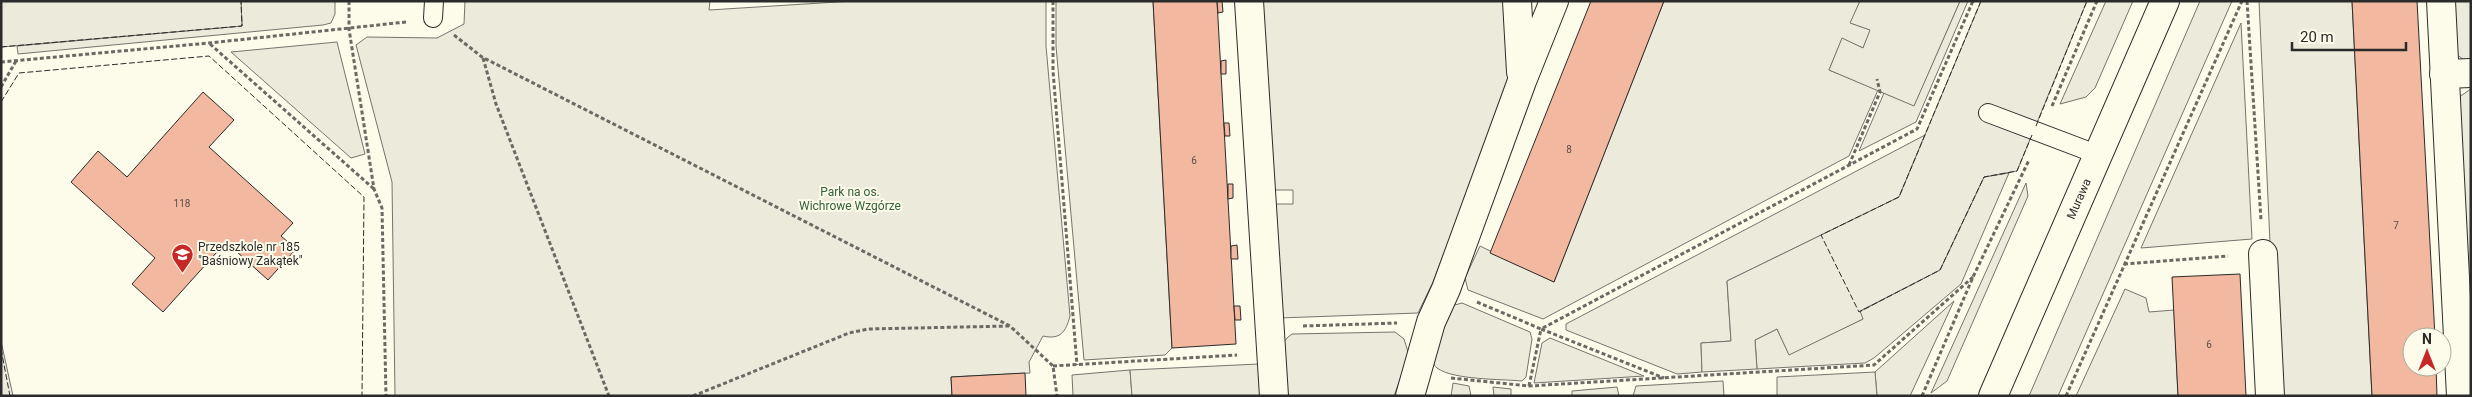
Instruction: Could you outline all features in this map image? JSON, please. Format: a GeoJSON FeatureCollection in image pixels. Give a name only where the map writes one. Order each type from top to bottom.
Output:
{"type":"FeatureCollection","features":[{"type":"Feature","properties":{"kind":"street"},"geometry":{"type":"LineString","coordinates":[[1249,1],[1274,396]]}},
{"type":"Feature","properties":{"kind":"street"},"geometry":{"type":"LineString","coordinates":[[1517,1],[1522,81]]}},
{"type":"Feature","properties":{"kind":"street"},"geometry":{"type":"LineString","coordinates":[[1413,383],[1431,322],[1446,289],[1522,81],[1554,1]]}},
{"type":"Feature","properties":{"kind":"street","name":"Murawa"},"geometry":{"type":"LineString","coordinates":[[1992,396],[2166,1]]}},
{"type":"Feature","properties":{"kind":"street"},"geometry":{"type":"LineString","coordinates":[[2441,1],[2461,396]]}},
{"type":"Feature","properties":{"kind":"street"},"geometry":{"type":"LineString","coordinates":[[2444,74],[2471,73]]}},
{"type":"Feature","properties":{"kind":"street"},"geometry":{"type":"LineString","coordinates":[[2263,254],[2270,396]]}},
{"type":"Feature","properties":{"kind":"lane"},"geometry":{"type":"LineString","coordinates":[[1988,113],[2099,155]]}},
{"type":"Feature","properties":{"kind":"path"},"geometry":{"type":"LineString","coordinates":[[349,1],[350,29],[374,189],[382,208],[386,396]]}},
{"type":"Feature","properties":{"kind":"path"},"geometry":{"type":"LineString","coordinates":[[1053,1],[1053,71],[1076,365]]}},
{"type":"Feature","properties":{"kind":"path"},"geometry":{"type":"LineString","coordinates":[[1541,329],[1917,129],[1973,1]]}},
{"type":"Feature","properties":{"kind":"path"},"geometry":{"type":"LineString","coordinates":[[1922,396],[1973,277],[2040,133],[2097,1]]}},
{"type":"Feature","properties":{"kind":"path"},"geometry":{"type":"LineString","coordinates":[[2066,396],[2242,1]]}},
{"type":"Feature","properties":{"kind":"path"},"geometry":{"type":"LineString","coordinates":[[2124,264],[2263,254],[2247,1]]}},
{"type":"Feature","properties":{"kind":"path"},"geometry":{"type":"LineString","coordinates":[[1,62],[209,44],[350,29],[434,10],[482,57],[1010,326],[1053,366],[1057,396]]}},
{"type":"Feature","properties":{"kind":"path"},"geometry":{"type":"LineString","coordinates":[[209,44],[374,189]]}},
{"type":"Feature","properties":{"kind":"path"},"geometry":{"type":"LineString","coordinates":[[482,57],[496,104],[609,396]]}},
{"type":"Feature","properties":{"kind":"path"},"geometry":{"type":"LineString","coordinates":[[1,86],[16,61]]}},
{"type":"Feature","properties":{"kind":"path"},"geometry":{"type":"LineString","coordinates":[[1849,166],[1880,92],[1877,79]]}},
{"type":"Feature","properties":{"kind":"path"},"geometry":{"type":"LineString","coordinates":[[1413,383],[1452,379],[1529,386],[1874,365],[1973,277]]}},
{"type":"Feature","properties":{"kind":"path"},"geometry":{"type":"LineString","coordinates":[[1446,289],[1667,379]]}},
{"type":"Feature","properties":{"kind":"path"},"geometry":{"type":"LineString","coordinates":[[1053,366],[1076,365],[1431,322]]}},
{"type":"Feature","properties":{"kind":"path"},"geometry":{"type":"LineString","coordinates":[[693,396],[849,333],[868,329],[1010,326]]}},
{"type":"Feature","properties":{"kind":"path"},"geometry":{"type":"LineString","coordinates":[[1529,386],[1541,329]]}},
{"type":"Feature","properties":{"kind":"green space"},"geometry":{"type":"Polygon","coordinates":[[[241,1],[335,1],[335,14],[331,23],[323,25],[18,54],[17,46],[242,26],[241,1]]]}},
{"type":"Feature","properties":{"kind":"green space","name":"Park na os. Wichrowe Wzgórze"},"geometry":{"type":"Polygon","coordinates":[[[465,1],[710,1],[709,10],[853,1],[1046,1],[1046,46],[1070,316],[1064,330],[1058,336],[1043,336],[1029,362],[1030,373],[951,377],[952,396],[395,396],[392,182],[356,45],[367,37],[437,38],[464,24],[465,1]]]}},
{"type":"Feature","properties":{"kind":"green space"},"geometry":{"type":"Polygon","coordinates":[[[1056,1],[1153,1],[1172,348],[1165,355],[1084,360],[1056,46],[1056,1]]]}},
{"type":"Feature","properties":{"kind":"green space"},"geometry":{"type":"Polygon","coordinates":[[[1262,1],[1505,1],[1510,79],[1433,282],[1418,313],[1279,318],[1272,204],[1293,204],[1293,190],[1270,190],[1262,1]]]}},
{"type":"Feature","properties":{"kind":"green space"},"geometry":{"type":"Polygon","coordinates":[[[1664,1],[1860,1],[1851,23],[1871,30],[1863,48],[1842,39],[1829,70],[1878,90],[1849,156],[1543,319],[1468,290],[1465,278],[1480,246],[1554,282],[1664,1]]]}},
{"type":"Feature","properties":{"kind":"green space"},"geometry":{"type":"Polygon","coordinates":[[[1960,1],[1968,1],[1916,122],[1859,151],[1884,93],[1914,105],[1960,1]]]}},
{"type":"Feature","properties":{"kind":"green space"},"geometry":{"type":"Polygon","coordinates":[[[2106,1],[2133,1],[2095,88],[2086,97],[2060,104],[2106,1]]]}},
{"type":"Feature","properties":{"kind":"green space"},"geometry":{"type":"Polygon","coordinates":[[[2259,1],[2352,1],[2372,396],[2277,396],[2259,1]]]}},
{"type":"Feature","properties":{"kind":"green space"},"geometry":{"type":"Polygon","coordinates":[[[2449,1],[2471,1],[2471,65],[2456,54],[2449,1]]]}},
{"type":"Feature","properties":{"kind":"green space"},"geometry":{"type":"Polygon","coordinates":[[[2241,23],[2252,239],[2141,248],[2241,23]]]}},
{"type":"Feature","properties":{"kind":"green space"},"geometry":{"type":"Polygon","coordinates":[[[337,42],[365,154],[351,158],[231,52],[337,42]]]}},
{"type":"Feature","properties":{"kind":"green space"},"geometry":{"type":"Polygon","coordinates":[[[2471,89],[2471,360],[2459,97],[2471,89]]]}},
{"type":"Feature","properties":{"kind":"green space"},"geometry":{"type":"Polygon","coordinates":[[[1925,135],[1899,197],[1727,281],[1731,341],[1701,343],[1702,372],[1677,374],[1566,330],[1566,324],[1925,135]]]}},
{"type":"Feature","properties":{"kind":"green space"},"geometry":{"type":"Polygon","coordinates":[[[2009,173],[1961,284],[1874,358],[1865,363],[1757,369],[1755,340],[1777,329],[1789,354],[1863,319],[1859,312],[1940,270],[1984,177],[2009,173]]]}},
{"type":"Feature","properties":{"kind":"green space"},"geometry":{"type":"Polygon","coordinates":[[[2026,183],[2028,196],[1947,381],[1931,393],[2026,183]]]}},
{"type":"Feature","properties":{"kind":"green space"},"geometry":{"type":"Polygon","coordinates":[[[2125,289],[2146,298],[2149,312],[2174,310],[2178,396],[2076,396],[2125,289]]]}},
{"type":"Feature","properties":{"kind":"green space"},"geometry":{"type":"Polygon","coordinates":[[[1954,301],[1910,396],[1877,396],[1875,372],[1954,301]]]}},
{"type":"Feature","properties":{"kind":"green space"},"geometry":{"type":"Polygon","coordinates":[[[1462,303],[1530,332],[1532,339],[1526,377],[1522,381],[1454,375],[1444,372],[1434,365],[1433,353],[1451,306],[1462,303]]]}},
{"type":"Feature","properties":{"kind":"green space"},"geometry":{"type":"Polygon","coordinates":[[[1550,338],[1644,376],[1534,383],[1542,343],[1550,338]]]}},
{"type":"Feature","properties":{"kind":"green space"},"geometry":{"type":"Polygon","coordinates":[[[1,341],[13,396],[1,396],[1,341]]]}},
{"type":"Feature","properties":{"kind":"green space"},"geometry":{"type":"Polygon","coordinates":[[[1130,370],[1132,396],[1073,396],[1072,375],[1130,370]]]}},
{"type":"Feature","properties":{"kind":"shaded area"},"geometry":{"type":"Polygon","coordinates":[[[1,1],[241,1],[242,26],[1,47],[1,1]]]}},
{"type":"Feature","properties":{"kind":"shaded area"},"geometry":{"type":"Polygon","coordinates":[[[1860,1],[1960,1],[1914,106],[1829,70],[1842,38],[1863,48],[1870,30],[1850,23],[1860,1]]]}},
{"type":"Feature","properties":{"kind":"shaded area"},"geometry":{"type":"Polygon","coordinates":[[[1981,1],[2087,1],[2017,171],[1984,177],[1940,270],[1860,311],[1863,319],[1789,355],[1777,329],[1755,340],[1757,369],[1702,372],[1701,343],[1731,341],[1727,281],[1899,197],[1981,1]]]}},
{"type":"Feature","properties":{"kind":"shaded area"},"geometry":{"type":"Polygon","coordinates":[[[2200,1],[2232,1],[2058,396],[2029,396],[2200,1]]]}},
{"type":"Feature","properties":{"kind":"shaded area"},"geometry":{"type":"Polygon","coordinates":[[[1395,332],[1404,339],[1409,355],[1394,396],[1285,396],[1283,343],[1292,334],[1395,332]]]}},
{"type":"Feature","properties":{"kind":"shaded area"},"geometry":{"type":"Polygon","coordinates":[[[1259,364],[1262,396],[1132,396],[1130,370],[1259,364]]]}},
{"type":"Feature","properties":{"kind":"shaded area"},"geometry":{"type":"Polygon","coordinates":[[[1875,372],[1877,396],[1777,396],[1777,377],[1875,372]]]}},
{"type":"Feature","properties":{"kind":"shaded area"},"geometry":{"type":"Polygon","coordinates":[[[1723,381],[1724,396],[1633,396],[1636,386],[1723,381]]]}},
{"type":"Feature","properties":{"kind":"shaded area"},"geometry":{"type":"Polygon","coordinates":[[[1453,383],[1469,386],[1471,396],[1451,396],[1453,383]]]}},
{"type":"Feature","properties":{"kind":"shaded area"},"geometry":{"type":"Polygon","coordinates":[[[1493,387],[1511,389],[1511,396],[1494,396],[1493,387]]]}},
{"type":"Feature","properties":{"kind":"shaded area"},"geometry":{"type":"Polygon","coordinates":[[[1617,387],[1619,396],[1572,396],[1572,391],[1617,387]]]}},
{"type":"Feature","properties":{"kind":"building"},"geometry":{"type":"Polygon","coordinates":[[[1153,1],[1217,1],[1236,344],[1172,348],[1153,1]]]}},
{"type":"Feature","properties":{"kind":"building"},"geometry":{"type":"Polygon","coordinates":[[[1217,1],[1222,1],[1223,12],[1218,13],[1217,1]]]}},
{"type":"Feature","properties":{"kind":"building"},"geometry":{"type":"Polygon","coordinates":[[[1591,1],[1664,1],[1554,282],[1490,253],[1591,1]]]}},
{"type":"Feature","properties":{"kind":"building"},"geometry":{"type":"Polygon","coordinates":[[[2352,1],[2417,1],[2434,327],[2402,327],[2402,377],[2436,377],[2437,396],[2372,396],[2352,1]]]}},
{"type":"Feature","properties":{"kind":"building"},"geometry":{"type":"Polygon","coordinates":[[[1226,60],[1226,74],[1221,74],[1221,61],[1226,60]]]}},
{"type":"Feature","properties":{"kind":"building"},"geometry":{"type":"Polygon","coordinates":[[[203,92],[234,120],[209,147],[293,223],[281,236],[296,249],[268,280],[226,242],[163,312],[132,284],[155,258],[71,182],[98,151],[127,177],[203,92]]]}},
{"type":"Feature","properties":{"kind":"building"},"geometry":{"type":"Polygon","coordinates":[[[1224,123],[1229,123],[1230,136],[1225,136],[1224,123]]]}},
{"type":"Feature","properties":{"kind":"building"},"geometry":{"type":"Polygon","coordinates":[[[1228,184],[1233,184],[1233,198],[1228,199],[1228,184]]]}},
{"type":"Feature","properties":{"kind":"building"},"geometry":{"type":"Polygon","coordinates":[[[1237,245],[1238,259],[1231,259],[1231,246],[1237,245]]]}},
{"type":"Feature","properties":{"kind":"building"},"geometry":{"type":"Polygon","coordinates":[[[2240,274],[2246,396],[2178,396],[2172,277],[2240,274]]]}},
{"type":"Feature","properties":{"kind":"building"},"geometry":{"type":"Polygon","coordinates":[[[1234,306],[1240,306],[1241,320],[1235,320],[1234,306]]]}},
{"type":"Feature","properties":{"kind":"building"},"geometry":{"type":"Polygon","coordinates":[[[1025,373],[1026,396],[952,396],[951,377],[1025,373]]]}},
{"type":"Feature","properties":{"kind":"fence"},"geometry":{"type":"LineString","coordinates":[[1,47],[242,26],[241,1]]}},
{"type":"Feature","properties":{"kind":"fence"},"geometry":{"type":"LineString","coordinates":[[1981,1],[1899,197],[1821,235],[1859,312],[1940,270],[1984,177],[2017,171],[2032,135]]}},
{"type":"Feature","properties":{"kind":"fence"},"geometry":{"type":"LineString","coordinates":[[2036,126],[2087,1]]}},
{"type":"Feature","properties":{"kind":"fence"},"geometry":{"type":"LineString","coordinates":[[1,102],[19,73],[209,56],[364,197],[362,396]]}},
{"type":"Feature","properties":{"kind":"fence"},"geometry":{"type":"LineString","coordinates":[[1,349],[10,396]]}},
{"type":"Feature","properties":{"kind":"place","name":"Przedszkole nr 185 \"Baśniowy Zakątek\""},"geometry":{"type":"Point","coordinates":[182,273]}}]}
